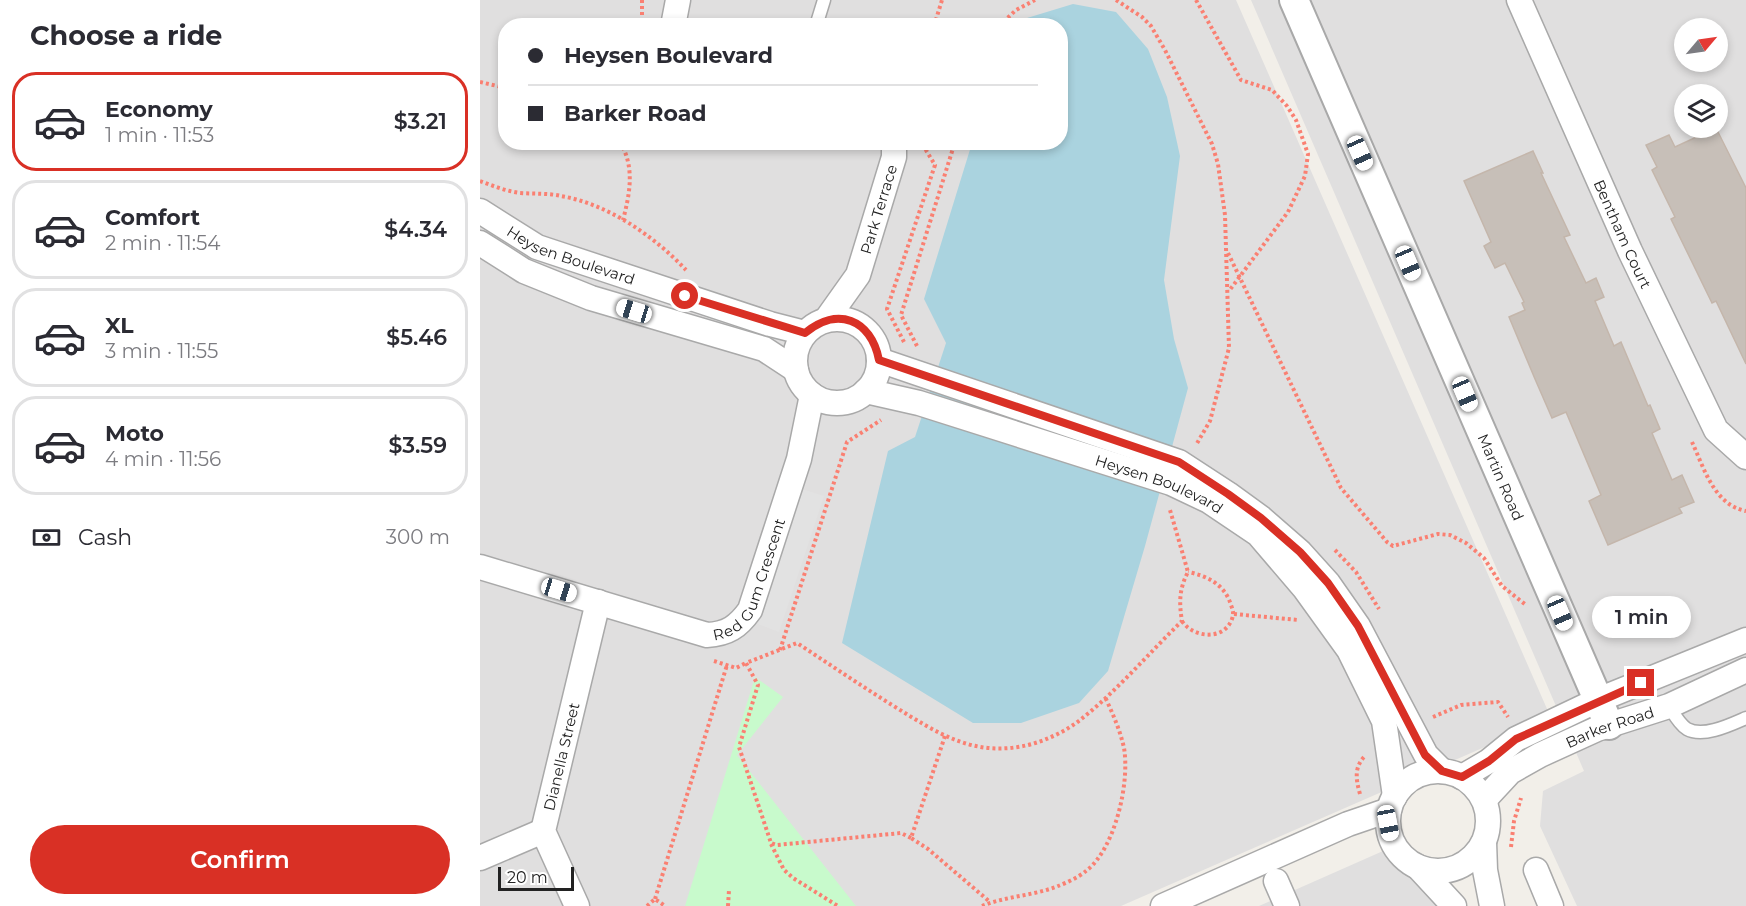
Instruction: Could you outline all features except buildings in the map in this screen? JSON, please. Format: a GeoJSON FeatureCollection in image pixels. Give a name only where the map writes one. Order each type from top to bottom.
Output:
{"type":"FeatureCollection","features":[{"type":"Feature","properties":{"kind":"street"},"geometry":{"type":"LineString","coordinates":[[675,18],[678,0]]}},
{"type":"Feature","properties":{"kind":"street","name":"Martin Road"},"geometry":{"type":"LineString","coordinates":[[1294,0],[1604,713]]}},
{"type":"Feature","properties":{"kind":"street","name":"Bentham Court"},"geometry":{"type":"LineString","coordinates":[[1519,0],[1630,251],[1716,430],[1746,457]]}},
{"type":"Feature","properties":{"kind":"street","name":"Park Terrace"},"geometry":{"type":"LineString","coordinates":[[858,275],[894,157],[894,150]]}},
{"type":"Feature","properties":{"kind":"street","name":"Heysen Boulevard"},"geometry":{"type":"LineString","coordinates":[[480,211],[537,247],[770,324],[805,333]]}},
{"type":"Feature","properties":{"kind":"street","name":"Heysen Boulevard"},"geometry":{"type":"LineString","coordinates":[[480,243],[524,271],[591,298],[764,349],[796,370]]}},
{"type":"Feature","properties":{"kind":"street"},"geometry":{"type":"LineString","coordinates":[[826,320],[858,275]]}},
{"type":"Feature","properties":{"kind":"street"},"geometry":{"type":"LineString","coordinates":[[858,275],[863,327]]}},
{"type":"Feature","properties":{"kind":"street"},"geometry":{"type":"LineString","coordinates":[[826,320],[851,321],[863,327],[872,336],[879,360],[878,371],[866,391],[858,398],[837,403],[812,395],[799,379],[796,370],[795,357],[798,345],[805,333],[814,325],[826,320]]}},
{"type":"Feature","properties":{"kind":"street","name":"Heysen Boulevard"},"geometry":{"type":"LineString","coordinates":[[879,360],[918,365],[1179,475],[1261,518],[1300,552],[1328,583],[1358,626],[1425,755],[1452,774]]}},
{"type":"Feature","properties":{"kind":"street","name":"Heysen Boulevard"},"geometry":{"type":"LineString","coordinates":[[866,391],[1179,475],[1209,501],[1258,534],[1305,589],[1349,650],[1384,721],[1384,808]]}},
{"type":"Feature","properties":{"kind":"street","name":"Red Gum Crescent"},"geometry":{"type":"LineString","coordinates":[[480,567],[706,634],[718,634],[735,628],[750,610],[799,459],[812,395]]}},
{"type":"Feature","properties":{"kind":"street","name":"Red Gum Crescent"},"geometry":{"type":"LineString","coordinates":[[799,459],[837,403]]}},
{"type":"Feature","properties":{"kind":"street","name":"Dianella Street"},"geometry":{"type":"LineString","coordinates":[[577,906],[543,831],[598,602]]}},
{"type":"Feature","properties":{"kind":"street","name":"Barker Road"},"geometry":{"type":"LineString","coordinates":[[1484,801],[1510,772],[1604,713],[1746,639]]}},
{"type":"Feature","properties":{"kind":"street","name":"Barker Road"},"geometry":{"type":"LineString","coordinates":[[1452,774],[1489,761],[1516,739],[1604,713],[1669,706],[1746,670]]}},
{"type":"Feature","properties":{"kind":"street"},"geometry":{"type":"LineString","coordinates":[[1163,906],[1384,808],[1403,785],[1415,777],[1428,772],[1452,774],[1472,783],[1484,801],[1488,814],[1488,828],[1484,842],[1477,853],[1468,862],[1444,871],[1418,867]]}},
{"type":"Feature","properties":{"kind":"street"},"geometry":{"type":"LineString","coordinates":[[1384,808],[1394,843],[1406,860],[1418,867],[1454,906]]}},
{"type":"Feature","properties":{"kind":"street"},"geometry":{"type":"LineString","coordinates":[[480,858],[543,831]]}},
{"type":"Feature","properties":{"kind":"street"},"geometry":{"type":"LineString","coordinates":[[1484,842],[1485,870],[1491,906]]}},
{"type":"Feature","properties":{"kind":"street"},"geometry":{"type":"LineString","coordinates":[[1536,870],[1551,906]]}},
{"type":"Feature","properties":{"kind":"street"},"geometry":{"type":"LineString","coordinates":[[1276,881],[1287,906]]}},
{"type":"Feature","properties":{"kind":"lane"},"geometry":{"type":"LineString","coordinates":[[818,18],[824,0]]}},
{"type":"Feature","properties":{"kind":"lane"},"geometry":{"type":"LineString","coordinates":[[1669,706],[1680,723],[1696,732],[1712,730],[1746,718]]}},
{"type":"Feature","properties":{"kind":"path"},"geometry":{"type":"LineString","coordinates":[[642,0],[642,18]]}},
{"type":"Feature","properties":{"kind":"path"},"geometry":{"type":"LineString","coordinates":[[936,18],[942,0]]}},
{"type":"Feature","properties":{"kind":"path"},"geometry":{"type":"LineString","coordinates":[[1008,18],[1016,10],[1035,0]]}},
{"type":"Feature","properties":{"kind":"path"},"geometry":{"type":"LineString","coordinates":[[1116,0],[1142,17],[1151,26],[1165,50],[1212,144],[1218,164],[1225,215],[1229,348],[1210,421],[1179,475],[1170,510],[1188,572],[1179,600],[1182,621],[1190,630],[1208,635],[1224,629],[1234,615],[1231,603],[1222,588],[1206,577],[1188,572]]}},
{"type":"Feature","properties":{"kind":"path"},"geometry":{"type":"LineString","coordinates":[[1196,0],[1242,80],[1272,90],[1287,106],[1296,120],[1308,154],[1305,176],[1288,212],[1229,291]]}},
{"type":"Feature","properties":{"kind":"path"},"geometry":{"type":"LineString","coordinates":[[480,82],[498,85]]}},
{"type":"Feature","properties":{"kind":"path"},"geometry":{"type":"LineString","coordinates":[[623,220],[631,182],[630,167],[624,150]]}},
{"type":"Feature","properties":{"kind":"path"},"geometry":{"type":"LineString","coordinates":[[908,351],[887,309],[935,165],[926,150]]}},
{"type":"Feature","properties":{"kind":"path"},"geometry":{"type":"LineString","coordinates":[[918,365],[918,348],[901,315],[953,150]]}},
{"type":"Feature","properties":{"kind":"path"},"geometry":{"type":"LineString","coordinates":[[480,181],[495,188],[518,193],[562,196],[603,210],[651,239],[689,273]]}},
{"type":"Feature","properties":{"kind":"path"},"geometry":{"type":"LineString","coordinates":[[1227,250],[1341,488],[1393,546],[1438,534],[1450,535],[1466,543],[1484,558],[1502,586],[1533,611]]}},
{"type":"Feature","properties":{"kind":"path"},"geometry":{"type":"LineString","coordinates":[[780,650],[847,442],[888,416]]}},
{"type":"Feature","properties":{"kind":"path"},"geometry":{"type":"LineString","coordinates":[[1234,615],[1301,620]]}},
{"type":"Feature","properties":{"kind":"path"},"geometry":{"type":"LineString","coordinates":[[706,658],[736,668],[797,644],[852,681],[945,736],[979,748],[1000,750],[1047,740],[1079,720],[1182,621]]}},
{"type":"Feature","properties":{"kind":"path"},"geometry":{"type":"LineString","coordinates":[[747,663],[758,685],[739,747],[771,843],[784,870],[838,906]]}},
{"type":"Feature","properties":{"kind":"path"},"geometry":{"type":"LineString","coordinates":[[647,906],[655,899],[727,665]]}},
{"type":"Feature","properties":{"kind":"path"},"geometry":{"type":"LineString","coordinates":[[982,906],[1057,886],[1087,871],[1107,844],[1119,816],[1124,780],[1124,750],[1117,722],[1105,697]]}},
{"type":"Feature","properties":{"kind":"path"},"geometry":{"type":"LineString","coordinates":[[911,838],[945,736]]}},
{"type":"Feature","properties":{"kind":"path"},"geometry":{"type":"LineString","coordinates":[[1365,756],[1359,763],[1355,780],[1384,808]]}},
{"type":"Feature","properties":{"kind":"path"},"geometry":{"type":"LineString","coordinates":[[1510,853],[1514,821],[1520,799],[1526,791]]}},
{"type":"Feature","properties":{"kind":"path"},"geometry":{"type":"LineString","coordinates":[[771,843],[901,833],[928,849],[991,903]]}},
{"type":"Feature","properties":{"kind":"path"},"geometry":{"type":"LineString","coordinates":[[728,906],[729,890]]}},
{"type":"Feature","properties":{"kind":"path"},"geometry":{"type":"LineString","coordinates":[[655,899],[665,906]]}},
{"type":"Feature","properties":{"kind":"shaded area"},"geometry":{"type":"Polygon","coordinates":[[[480,0],[1236,0],[1551,718],[1121,906],[480,906],[480,0]]]}},
{"type":"Feature","properties":{"kind":"shaded area"},"geometry":{"type":"Polygon","coordinates":[[[1251,0],[1746,0],[1746,906],[1577,906],[1540,826],[1543,791],[1584,771],[1251,0]]]}},
{"type":"Feature","properties":{"kind":"shaded area"},"geometry":{"type":"Polygon","coordinates":[[[802,489],[824,496],[779,632],[758,624],[802,489]]]}},
{"type":"Feature","properties":{"kind":"shaded area"},"geometry":{"type":"Polygon","coordinates":[[[1383,851],[1438,906],[1259,906],[1383,851]]]}},
{"type":"Feature","properties":{"kind":"green space"},"geometry":{"type":"Polygon","coordinates":[[[755,677],[783,697],[737,755],[856,906],[685,906],[755,677]]]}},
{"type":"Feature","properties":{"kind":"water"},"geometry":{"type":"Polygon","coordinates":[[[1073,4],[1116,12],[1148,49],[1167,97],[1180,156],[1164,280],[1174,339],[1188,388],[1108,671],[1079,703],[1021,723],[973,723],[842,643],[888,451],[915,437],[946,343],[924,299],[970,150],[1068,150],[1068,18],[1027,18],[1073,4]]]}},
{"type":"Feature","properties":{"kind":"route"},"geometry":{"type":"LineString","coordinates":[[685,296],[805,333],[814,325],[826,320],[851,321],[863,327],[872,336],[879,360],[1179,462],[1261,518],[1300,552],[1328,583],[1358,626],[1425,755],[1442,771],[1462,777],[1489,761],[1516,739],[1598,700],[1641,683]]}}]}
